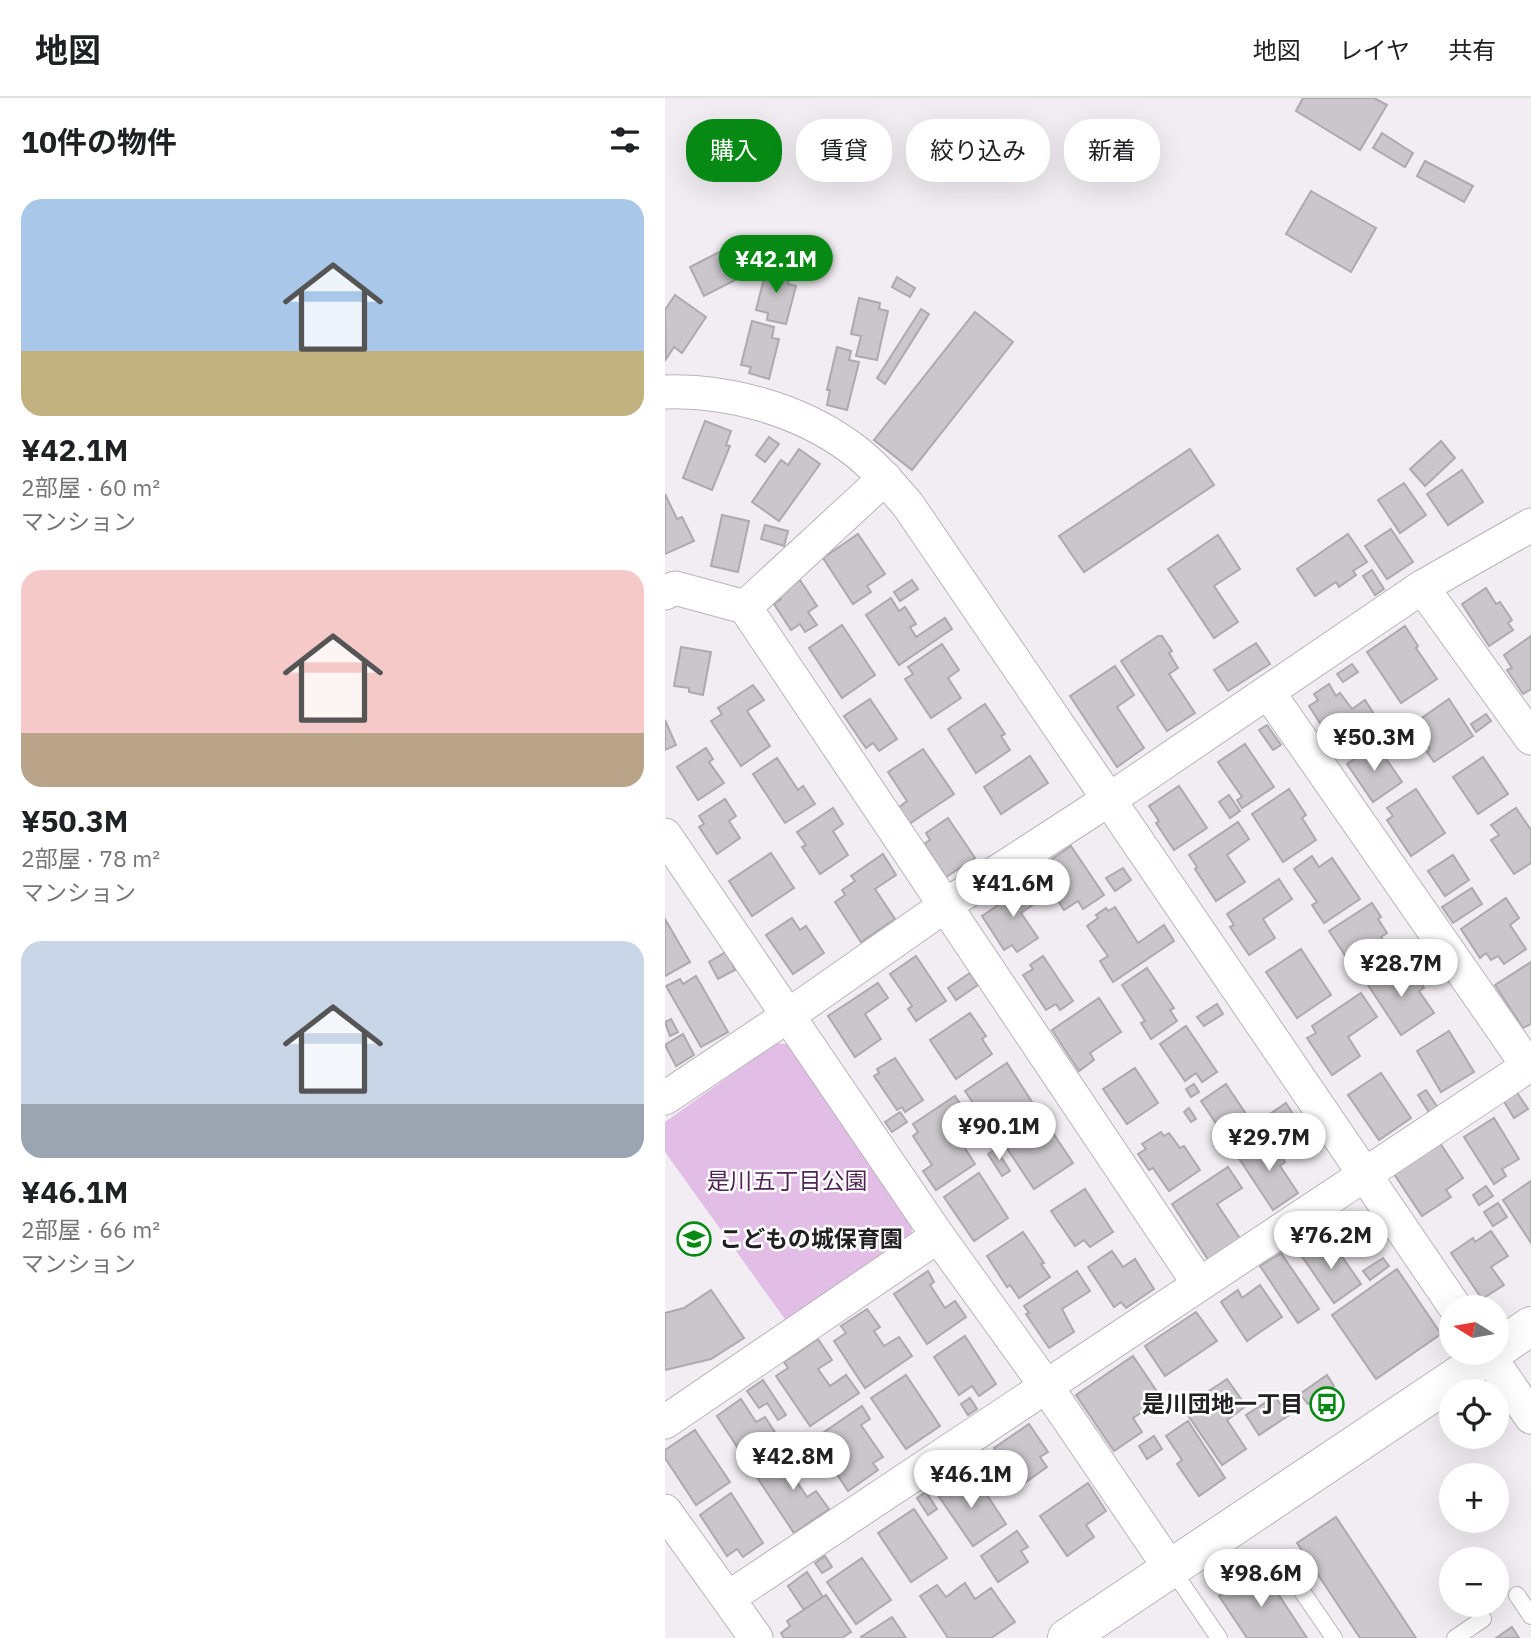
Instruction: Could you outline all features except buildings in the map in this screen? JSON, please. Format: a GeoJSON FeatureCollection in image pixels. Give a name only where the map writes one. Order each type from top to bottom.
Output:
{"type":"FeatureCollection","features":[{"type":"Feature","properties":{"kind":"street"},"geometry":{"type":"LineString","coordinates":[[665,392],[689,391],[728,396],[776,410],[817,427],[850,447],[885,478],[908,505],[1447,1295]]}},
{"type":"Feature","properties":{"kind":"street"},"geometry":{"type":"LineString","coordinates":[[745,607],[885,478]]}},
{"type":"Feature","properties":{"kind":"street"},"geometry":{"type":"LineString","coordinates":[[665,1098],[946,905],[1108,800],[1422,587],[1531,525]]}},
{"type":"Feature","properties":{"kind":"street"},"geometry":{"type":"LineString","coordinates":[[1422,587],[1531,738]]}},
{"type":"Feature","properties":{"kind":"street"},"geometry":{"type":"LineString","coordinates":[[665,593],[675,589],[745,607],[1199,1284]]}},
{"type":"Feature","properties":{"kind":"street"},"geometry":{"type":"LineString","coordinates":[[728,1598],[1530,1065],[1268,692]]}},
{"type":"Feature","properties":{"kind":"street"},"geometry":{"type":"LineString","coordinates":[[665,835],[938,1236],[1046,1386],[1170,1568]]}},
{"type":"Feature","properties":{"kind":"street"},"geometry":{"type":"LineString","coordinates":[[665,1422],[938,1236]]}},
{"type":"Feature","properties":{"kind":"street"},"geometry":{"type":"LineString","coordinates":[[1509,1340],[1531,1326]]}},
{"type":"Feature","properties":{"kind":"street"},"geometry":{"type":"LineString","coordinates":[[1067,1638],[1472,1365]]}},
{"type":"Feature","properties":{"kind":"street"},"geometry":{"type":"LineString","coordinates":[[1499,1365],[1531,1417]]}},
{"type":"Feature","properties":{"kind":"street"},"geometry":{"type":"LineString","coordinates":[[665,1511],[756,1638]]}},
{"type":"Feature","properties":{"kind":"lane"},"geometry":{"type":"LineString","coordinates":[[1170,1568],[1219,1638]]}},
{"type":"Feature","properties":{"kind":"lane"},"geometry":{"type":"LineString","coordinates":[[1286,1568],[1333,1638]]}},
{"type":"Feature","properties":{"kind":"lane"},"geometry":{"type":"LineString","coordinates":[[1517,1595],[1531,1616]]}},
{"type":"Feature","properties":{"kind":"lane"},"geometry":{"type":"LineString","coordinates":[[1455,1638],[1483,1619]]}},
{"type":"Feature","properties":{"kind":"green space","name":"是川五丁目公園"},"geometry":{"type":"Polygon","coordinates":[[[776,1043],[793,1045],[913,1217],[911,1240],[787,1322],[665,1152],[665,1122],[776,1043]]]}},
{"type":"Feature","properties":{"kind":"place","name":"こどもの城保育園"},"geometry":{"type":"Point","coordinates":[694,1239]}},
{"type":"Feature","properties":{"kind":"place","name":"是川団地一丁目"},"geometry":{"type":"Point","coordinates":[1327,1404]}}]}
